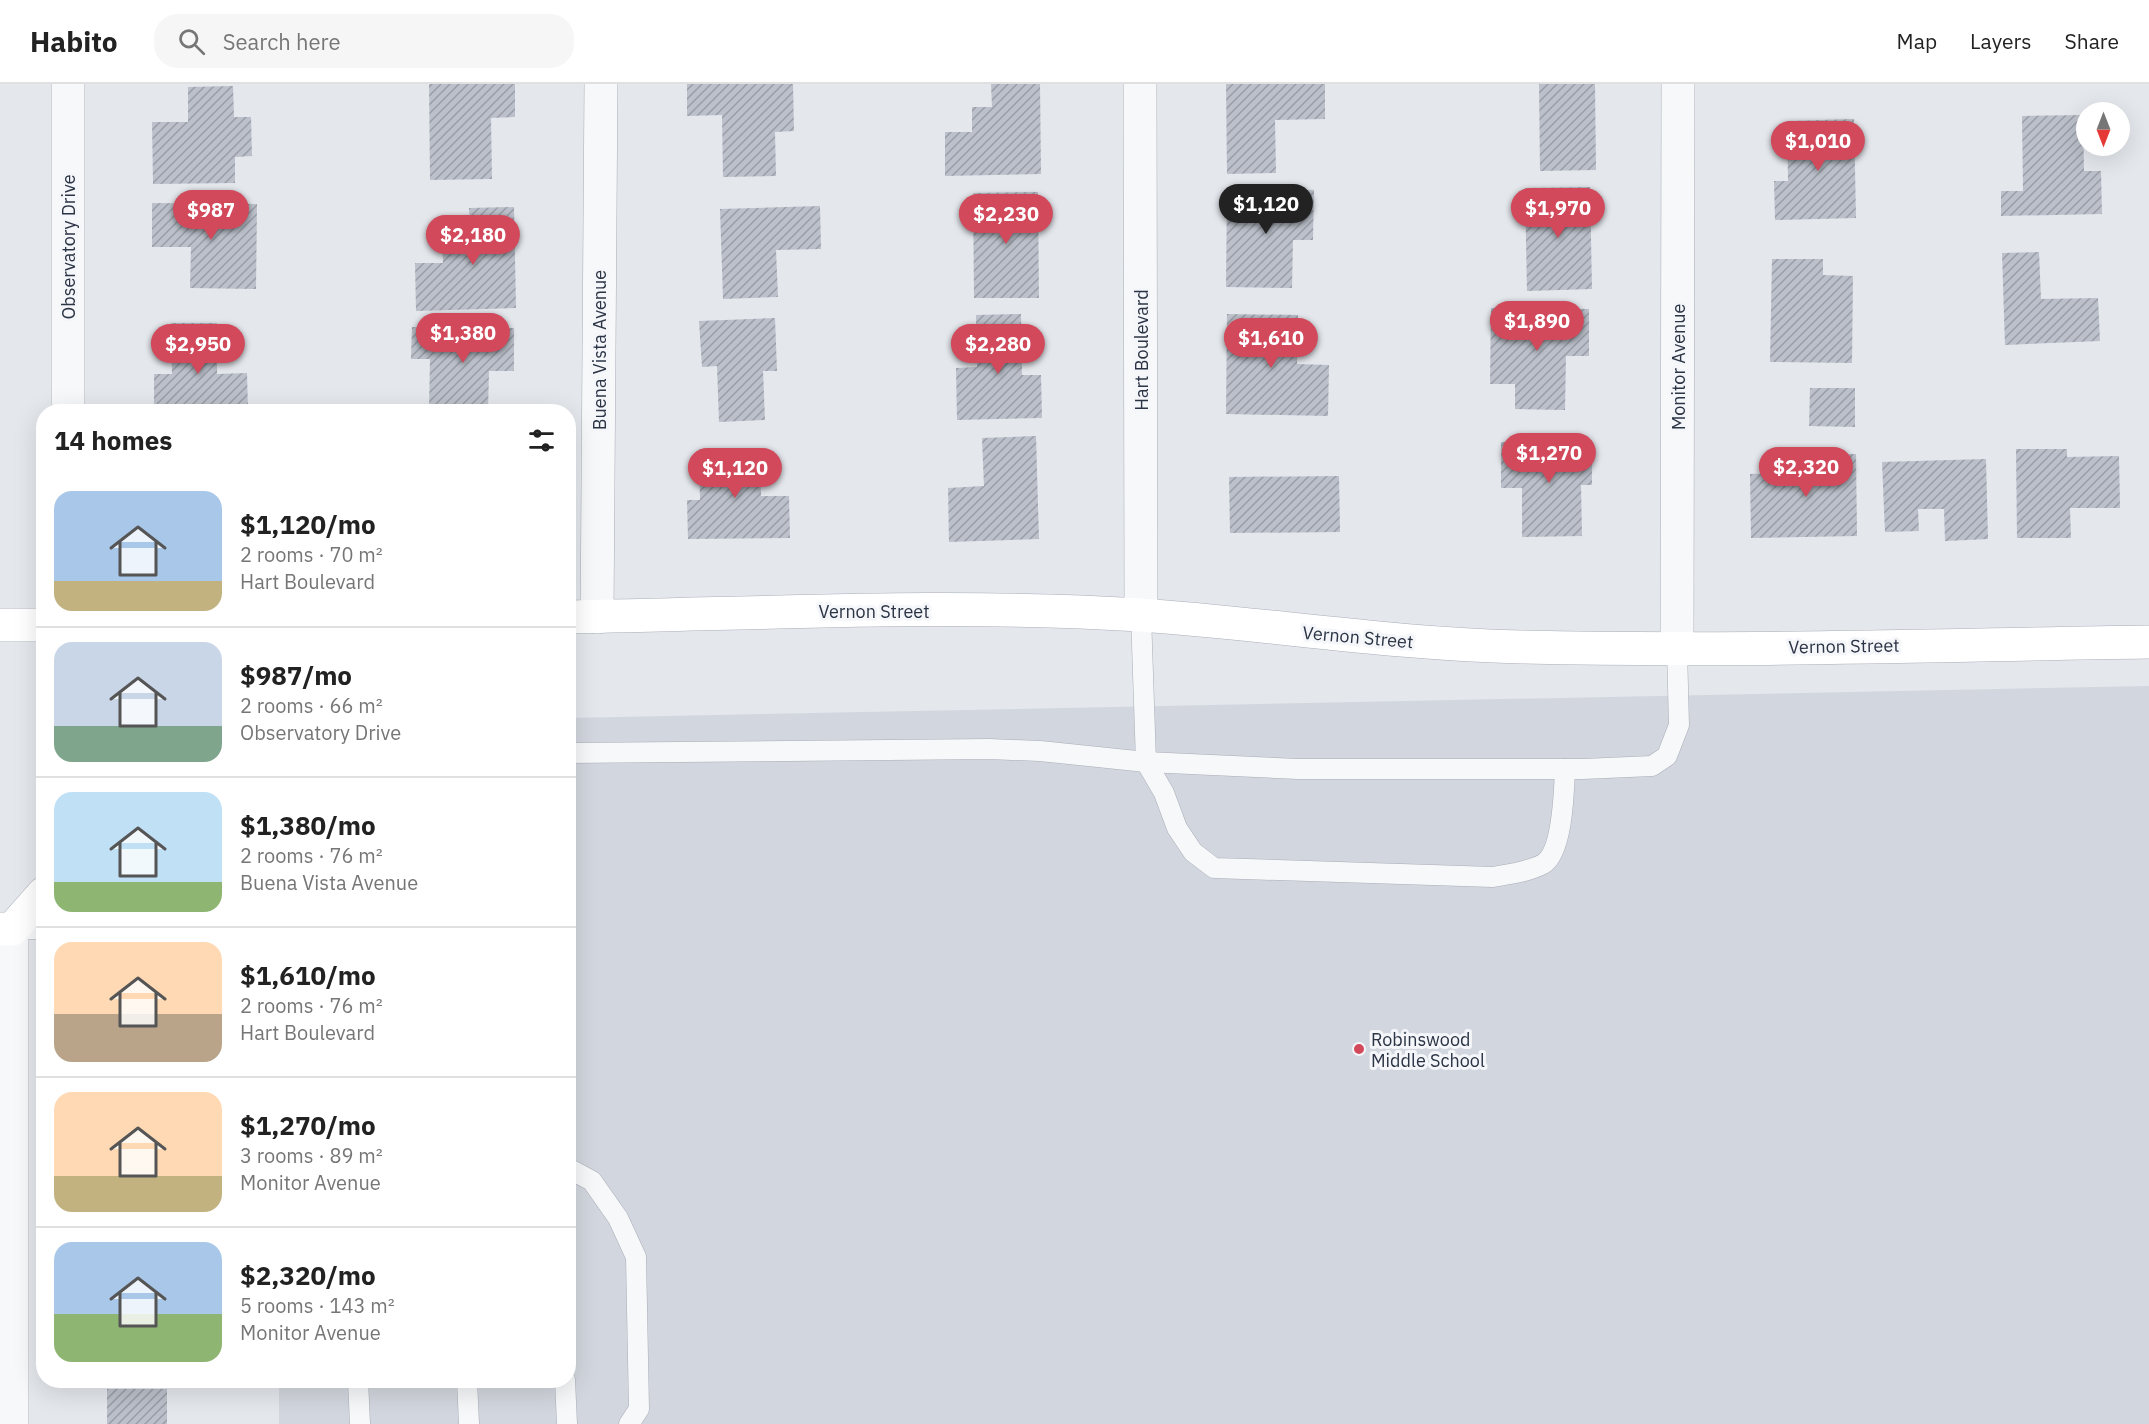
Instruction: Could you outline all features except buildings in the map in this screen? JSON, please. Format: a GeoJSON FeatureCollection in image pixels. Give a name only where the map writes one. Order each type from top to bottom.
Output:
{"type":"FeatureCollection","features":[{"type":"Feature","properties":{"kind":"street","name":"Observatory Drive"},"geometry":{"type":"LineString","coordinates":[[68,84],[68,404]]}},
{"type":"Feature","properties":{"kind":"street","name":"Buena Vista Avenue"},"geometry":{"type":"LineString","coordinates":[[583,617],[601,84]]}},
{"type":"Feature","properties":{"kind":"street","name":"Hart Boulevard"},"geometry":{"type":"LineString","coordinates":[[1140,84],[1142,615]]}},
{"type":"Feature","properties":{"kind":"street","name":"Monitor Avenue"},"geometry":{"type":"LineString","coordinates":[[1677,649],[1678,84]]}},
{"type":"Feature","properties":{"kind":"street","name":"Vernon Street"},"geometry":{"type":"LineString","coordinates":[[583,617],[947,610],[1142,615],[1381,640],[1518,647],[1677,649],[2149,642]]}},
{"type":"Feature","properties":{"kind":"street"},"geometry":{"type":"LineString","coordinates":[[0,625],[36,625]]}},
{"type":"Feature","properties":{"kind":"street"},"geometry":{"type":"LineString","coordinates":[[12,1424],[6,929],[36,901]]}},
{"type":"Feature","properties":{"kind":"lane"},"geometry":{"type":"LineString","coordinates":[[1142,615],[1146,762],[1164,793],[1178,828],[1192,852],[1214,868],[1493,877],[1527,870],[1546,863],[1553,850],[1564,802],[1565,769]]}},
{"type":"Feature","properties":{"kind":"lane"},"geometry":{"type":"LineString","coordinates":[[576,753],[989,749],[1041,751],[1146,762],[1298,769],[1565,769],[1652,766],[1667,756],[1679,725],[1677,649]]}},
{"type":"Feature","properties":{"kind":"lane"},"geometry":{"type":"LineString","coordinates":[[6,929],[36,929]]}},
{"type":"Feature","properties":{"kind":"lane"},"geometry":{"type":"LineString","coordinates":[[576,1172],[592,1181],[618,1218],[636,1257],[639,1409],[629,1424]]}},
{"type":"Feature","properties":{"kind":"lane"},"geometry":{"type":"LineString","coordinates":[[358,1388],[360,1424]]}},
{"type":"Feature","properties":{"kind":"lane"},"geometry":{"type":"LineString","coordinates":[[467,1388],[469,1424]]}},
{"type":"Feature","properties":{"kind":"lane"},"geometry":{"type":"LineString","coordinates":[[565,1388],[567,1424]]}},
{"type":"Feature","properties":{"kind":"shaded area","name":"Robinswood Middle School"},"geometry":{"type":"Polygon","coordinates":[[[2149,686],[2149,1424],[279,1424],[279,1388],[576,1388],[576,718],[2149,686]]]}},
{"type":"Feature","properties":{"kind":"place","name":"Robinswood Middle School"},"geometry":{"type":"Point","coordinates":[1359,1049]}}]}
